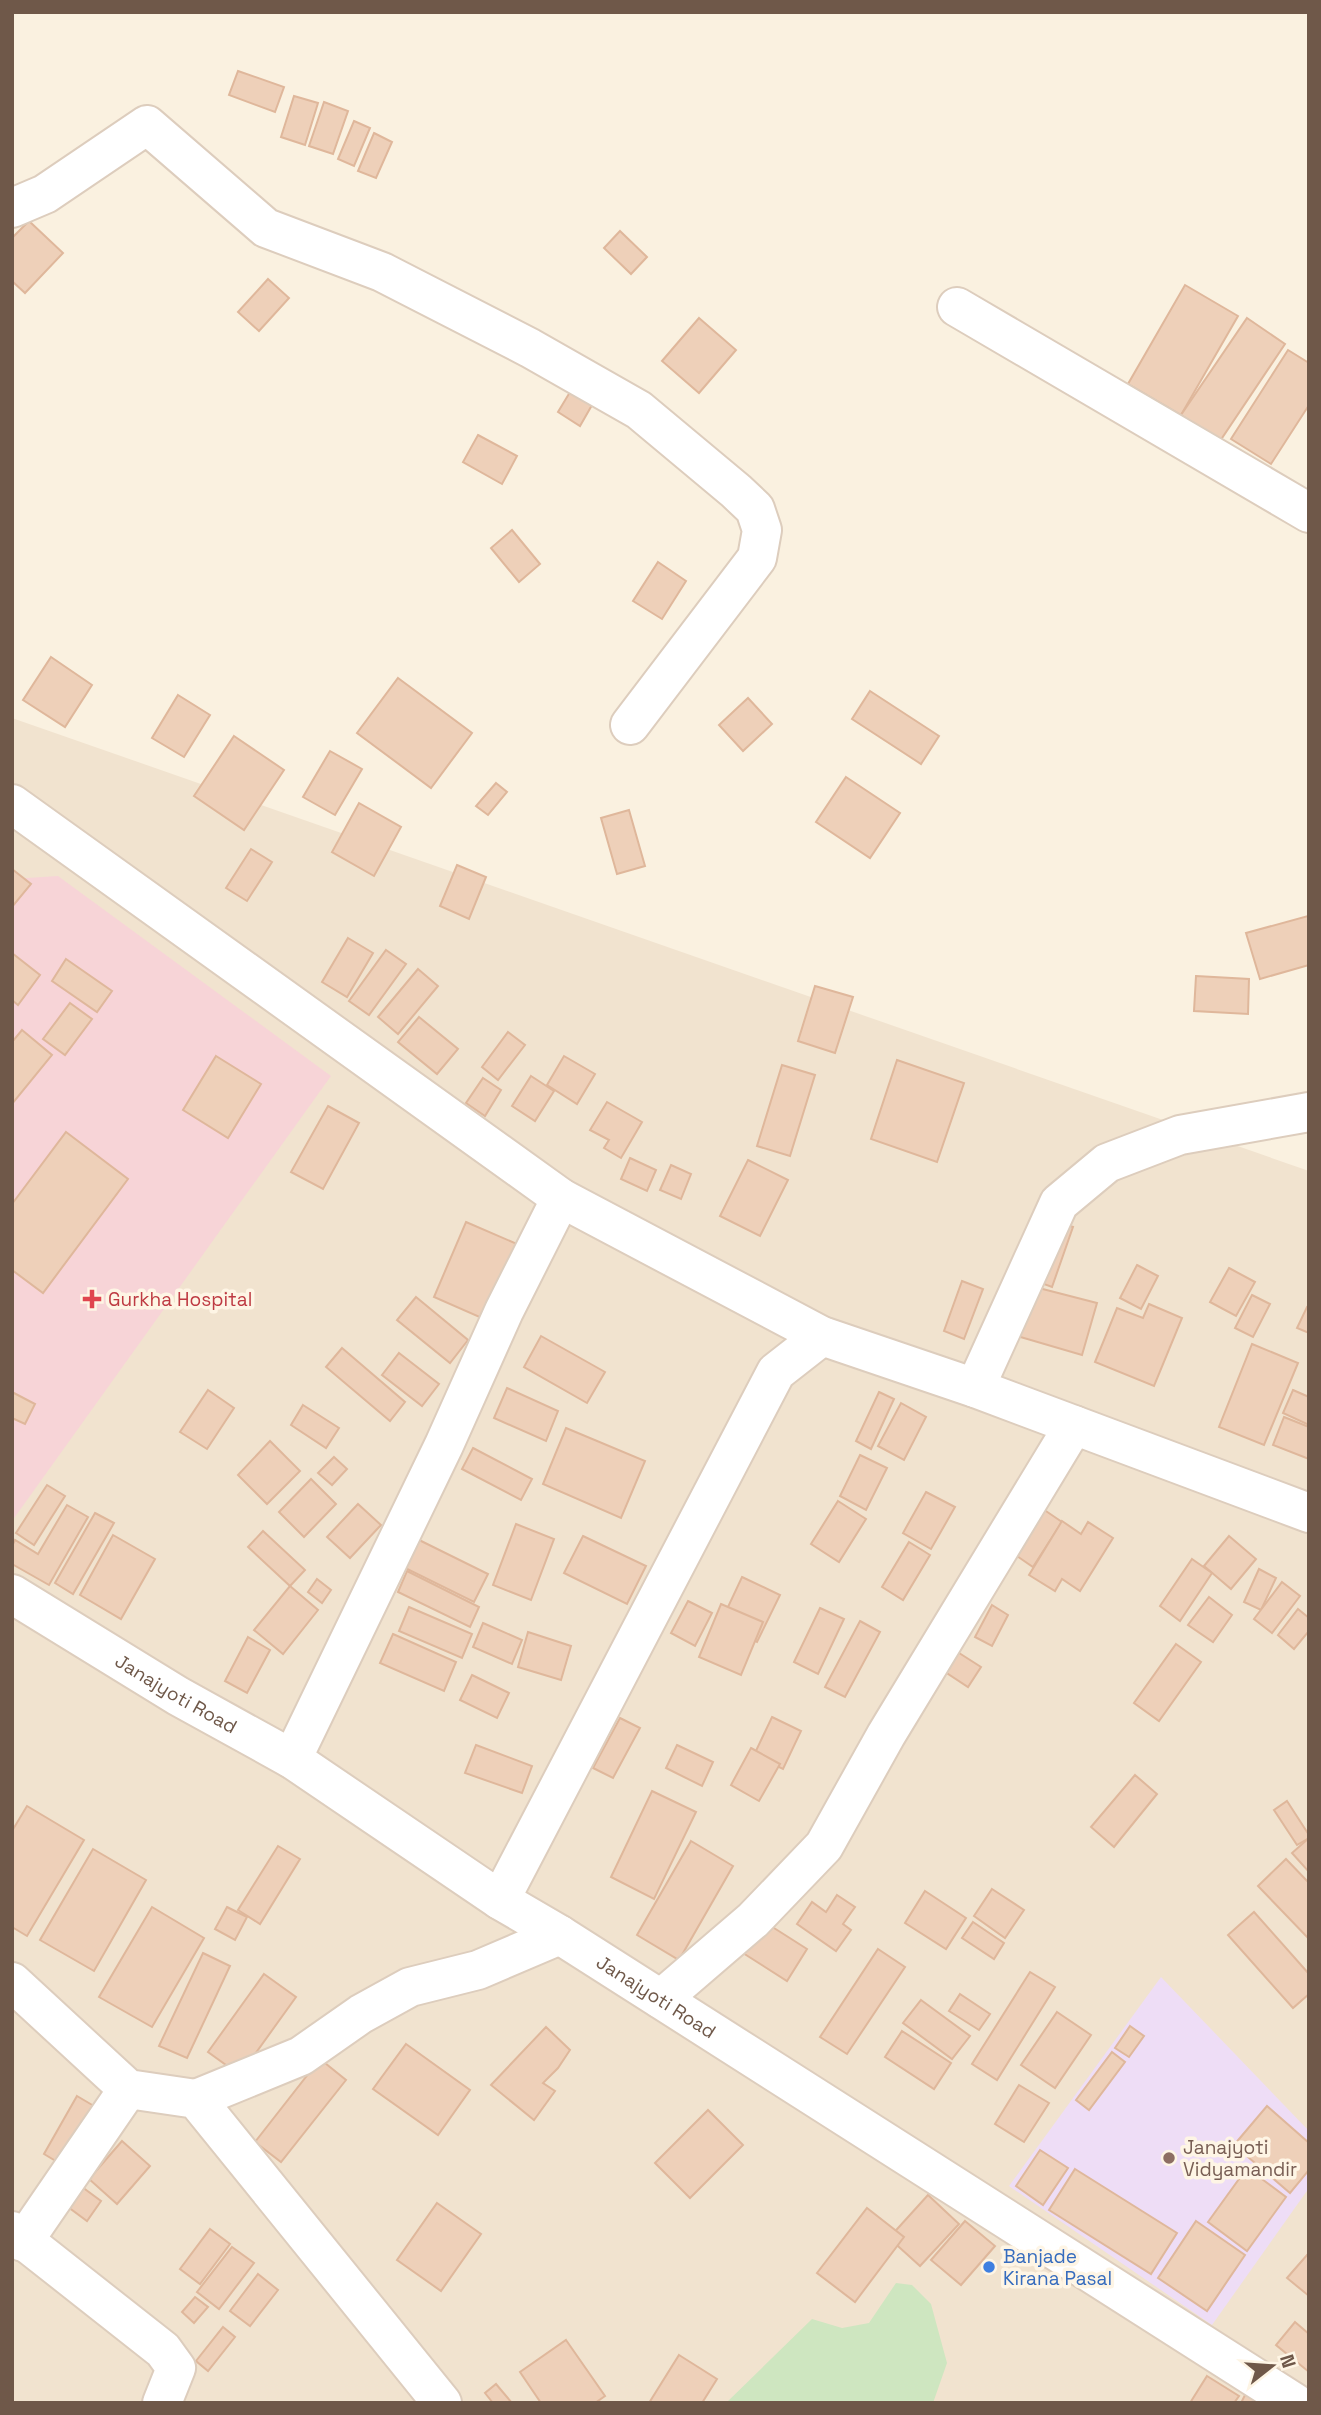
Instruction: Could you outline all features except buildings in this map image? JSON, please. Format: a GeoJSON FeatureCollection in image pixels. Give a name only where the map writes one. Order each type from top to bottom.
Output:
{"type":"FeatureCollection","features":[{"type":"Feature","properties":{"kind":"street"},"geometry":{"type":"LineString","coordinates":[[12,208],[45,194],[147,125],[266,228],[382,272],[530,348],[639,410],[736,491],[755,509],[762,530],[757,558],[629,725]]}},
{"type":"Feature","properties":{"kind":"street"},"geometry":{"type":"LineString","coordinates":[[957,307],[1309,513]]}},
{"type":"Feature","properties":{"kind":"street"},"geometry":{"type":"LineString","coordinates":[[12,804],[561,1198],[822,1336],[975,1388],[1309,1513]]}},
{"type":"Feature","properties":{"kind":"street"},"geometry":{"type":"LineString","coordinates":[[975,1388],[1059,1203],[1107,1163],[1180,1135],[1309,1112]]}},
{"type":"Feature","properties":{"kind":"street"},"geometry":{"type":"LineString","coordinates":[[292,1759],[561,1198]]}},
{"type":"Feature","properties":{"kind":"street"},"geometry":{"type":"LineString","coordinates":[[500,1900],[776,1372],[822,1336]]}},
{"type":"Feature","properties":{"kind":"street"},"geometry":{"type":"LineString","coordinates":[[661,1999],[753,1920],[824,1846],[893,1723],[1074,1425]]}},
{"type":"Feature","properties":{"kind":"street","name":"Janajyoti Road"},"geometry":{"type":"LineString","coordinates":[[12,1594],[178,1696],[292,1759],[500,1900],[661,1999],[1295,2403]]}},
{"type":"Feature","properties":{"kind":"street"},"geometry":{"type":"LineString","coordinates":[[12,1982],[128,2089],[197,2099],[301,2056],[361,2014],[410,1987],[478,1970],[560,1936]]}},
{"type":"Feature","properties":{"kind":"street"},"geometry":{"type":"LineString","coordinates":[[128,2089],[18,2237],[163,2350],[176,2368],[162,2403]]}},
{"type":"Feature","properties":{"kind":"street"},"geometry":{"type":"LineString","coordinates":[[197,2099],[442,2403]]}},
{"type":"Feature","properties":{"kind":"shaded area"},"geometry":{"type":"Polygon","coordinates":[[[12,718],[1309,1171],[1309,2403],[12,2403],[12,718]]]}},
{"type":"Feature","properties":{"kind":"shaded area","name":"Gurkha Hospital"},"geometry":{"type":"Polygon","coordinates":[[[58,876],[331,1076],[12,1521],[12,879],[58,876]]]}},
{"type":"Feature","properties":{"kind":"shaded area","name":"Janajyoti Vidyamandir"},"geometry":{"type":"Polygon","coordinates":[[[1161,1977],[1309,2131],[1309,2188],[1212,2325],[1009,2186],[1161,1977]]]}},
{"type":"Feature","properties":{"kind":"green space"},"geometry":{"type":"Polygon","coordinates":[[[896,2283],[912,2285],[931,2304],[947,2363],[933,2403],[726,2403],[812,2319],[842,2328],[869,2323],[896,2283]]]}},
{"type":"Feature","properties":{"kind":"place","name":"Gurkha Hospital"},"geometry":{"type":"Point","coordinates":[92,1299]}},
{"type":"Feature","properties":{"kind":"place","name":"Janajyoti Vidyamandir"},"geometry":{"type":"Point","coordinates":[1169,2158]}},
{"type":"Feature","properties":{"kind":"place","name":"Banjade Kirana Pasal"},"geometry":{"type":"Point","coordinates":[989,2267]}}]}
